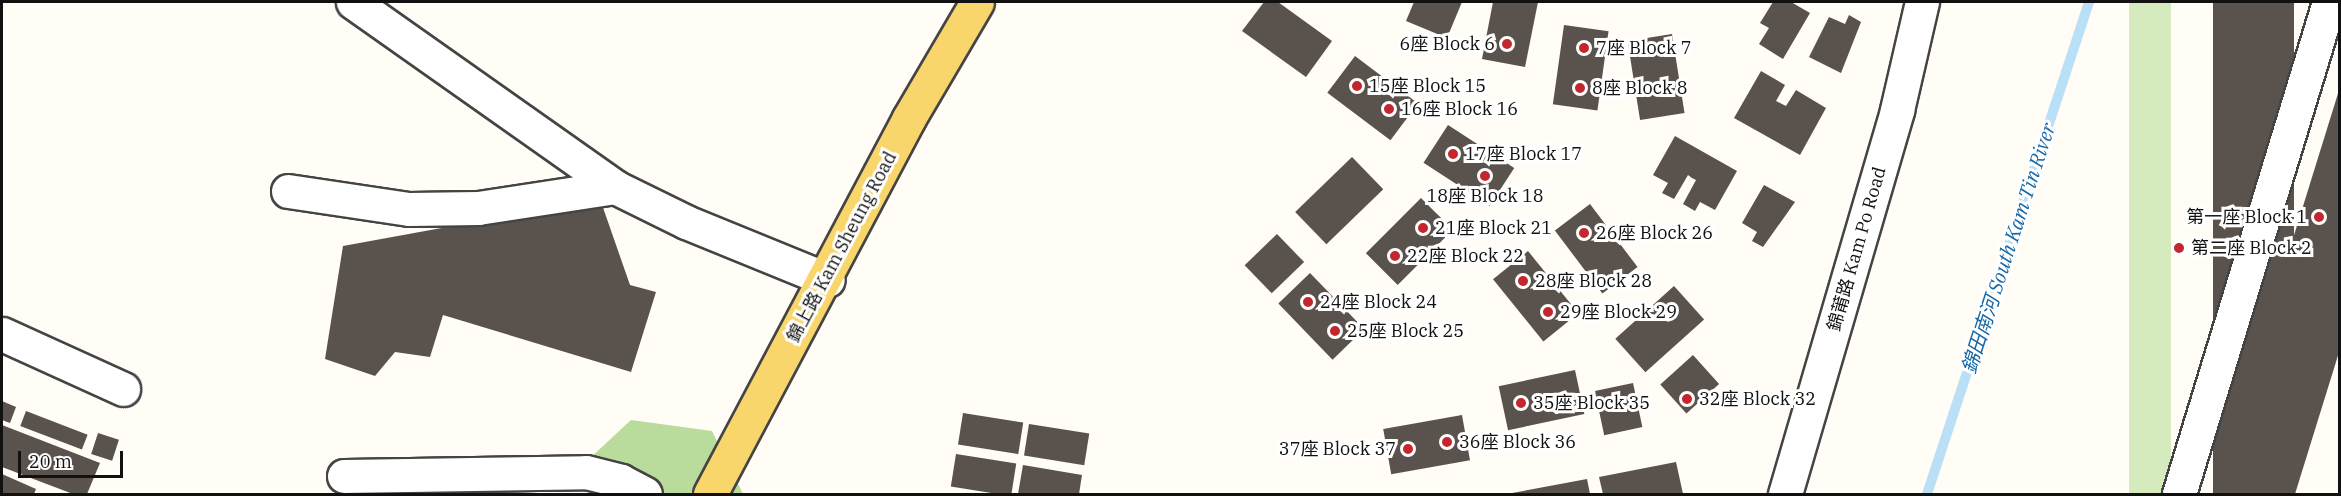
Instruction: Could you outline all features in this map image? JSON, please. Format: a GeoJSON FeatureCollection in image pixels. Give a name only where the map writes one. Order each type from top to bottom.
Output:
{"type":"FeatureCollection","features":[{"type":"Feature","properties":{"kind":"main road","name":"錦上路 Kam Sheung Road"},"geometry":{"type":"LineString","coordinates":[[710,495],[828,280],[909,118],[976,2]]}},
{"type":"Feature","properties":{"kind":"street"},"geometry":{"type":"LineString","coordinates":[[353,2],[615,187],[686,222],[828,280]]}},
{"type":"Feature","properties":{"kind":"street","name":"錦莆路 Kam Po Road"},"geometry":{"type":"LineString","coordinates":[[1785,495],[1897,110],[1922,2]]}},
{"type":"Feature","properties":{"kind":"street"},"geometry":{"type":"LineString","coordinates":[[2179,495],[2329,2]]}},
{"type":"Feature","properties":{"kind":"street"},"geometry":{"type":"LineString","coordinates":[[288,191],[409,209],[478,208],[615,187]]}},
{"type":"Feature","properties":{"kind":"street"},"geometry":{"type":"LineString","coordinates":[[2,334],[123,390]]}},
{"type":"Feature","properties":{"kind":"street"},"geometry":{"type":"LineString","coordinates":[[344,476],[586,472],[621,481],[645,495]]}},
{"type":"Feature","properties":{"kind":"green space"},"geometry":{"type":"Polygon","coordinates":[[[2129,2],[2171,2],[2171,494],[2129,494],[2129,2]]]}},
{"type":"Feature","properties":{"kind":"green space"},"geometry":{"type":"Polygon","coordinates":[[[631,420],[712,431],[743,494],[610,494],[588,460],[631,420]]]}},
{"type":"Feature","properties":{"kind":"building"},"geometry":{"type":"Polygon","coordinates":[[[1264,2],[1278,2],[1332,41],[1306,77],[1242,31],[1264,2]]]}},
{"type":"Feature","properties":{"kind":"building"},"geometry":{"type":"Polygon","coordinates":[[[1414,2],[1462,2],[1447,38],[1406,21],[1414,2]]]}},
{"type":"Feature","properties":{"kind":"building","name":"6座 Block 6"},"geometry":{"type":"Polygon","coordinates":[[[1493,2],[1538,2],[1525,67],[1482,59],[1493,2]]]}},
{"type":"Feature","properties":{"kind":"building"},"geometry":{"type":"Polygon","coordinates":[[[1773,2],[1791,2],[1810,13],[1783,59],[1759,44],[1769,28],[1760,23],[1773,2]]]}},
{"type":"Feature","properties":{"kind":"building"},"geometry":{"type":"Polygon","coordinates":[[[2213,2],[2294,2],[2294,494],[2213,494],[2213,2]]]}},
{"type":"Feature","properties":{"kind":"building"},"geometry":{"type":"Polygon","coordinates":[[[1849,15],[1861,22],[1841,73],[1809,57],[1829,17],[1845,24],[1849,15]]]}},
{"type":"Feature","properties":{"kind":"building"},"geometry":{"type":"Polygon","coordinates":[[[1564,25],[1609,31],[1597,110],[1553,104],[1564,25]]]}},
{"type":"Feature","properties":{"kind":"building"},"geometry":{"type":"Polygon","coordinates":[[[1672,34],[1685,113],[1640,120],[1628,41],[1672,34]]]}},
{"type":"Feature","properties":{"kind":"building"},"geometry":{"type":"Polygon","coordinates":[[[1355,56],[1418,104],[1390,140],[1327,93],[1355,56]]]}},
{"type":"Feature","properties":{"kind":"building"},"geometry":{"type":"Polygon","coordinates":[[[1761,71],[1785,85],[1776,101],[1786,106],[1796,90],[1826,108],[1800,155],[1734,118],[1761,71]]]}},
{"type":"Feature","properties":{"kind":"building","name":"第一座 Block 1"},"geometry":{"type":"Polygon","coordinates":[[[2340,87],[2340,349],[2295,494],[2277,494],[2219,477],[2340,87]]]}},
{"type":"Feature","properties":{"kind":"building"},"geometry":{"type":"Polygon","coordinates":[[[1448,125],[1514,168],[1490,206],[1423,163],[1448,125]]]}},
{"type":"Feature","properties":{"kind":"building"},"geometry":{"type":"Polygon","coordinates":[[[1675,136],[1737,171],[1715,210],[1700,202],[1695,211],[1683,204],[1696,180],[1688,175],[1674,199],[1662,193],[1668,183],[1653,175],[1675,136]]]}},
{"type":"Feature","properties":{"kind":"building"},"geometry":{"type":"Polygon","coordinates":[[[1352,157],[1383,189],[1326,244],[1295,212],[1352,157]]]}},
{"type":"Feature","properties":{"kind":"building"},"geometry":{"type":"Polygon","coordinates":[[[1764,185],[1795,202],[1763,247],[1752,241],[1757,232],[1742,223],[1764,185]]]}},
{"type":"Feature","properties":{"kind":"building"},"geometry":{"type":"Polygon","coordinates":[[[1421,198],[1453,230],[1398,285],[1366,253],[1421,198]]]}},
{"type":"Feature","properties":{"kind":"building"},"geometry":{"type":"Polygon","coordinates":[[[600,199],[630,285],[656,292],[631,372],[443,315],[430,357],[395,352],[375,376],[325,359],[343,246],[600,199]]]}},
{"type":"Feature","properties":{"kind":"building"},"geometry":{"type":"Polygon","coordinates":[[[1590,204],[1638,267],[1602,294],[1555,230],[1590,204]]]}},
{"type":"Feature","properties":{"kind":"building"},"geometry":{"type":"Polygon","coordinates":[[[1277,234],[1304,262],[1272,293],[1245,265],[1277,234]]]}},
{"type":"Feature","properties":{"kind":"building"},"geometry":{"type":"Polygon","coordinates":[[[1528,251],[1578,313],[1543,341],[1493,279],[1528,251]]]}},
{"type":"Feature","properties":{"kind":"building"},"geometry":{"type":"Polygon","coordinates":[[[1310,273],[1364,329],[1333,360],[1278,304],[1310,273]]]}},
{"type":"Feature","properties":{"kind":"building"},"geometry":{"type":"Polygon","coordinates":[[[1674,286],[1704,319],[1645,372],[1615,339],[1674,286]]]}},
{"type":"Feature","properties":{"kind":"building","name":"32座 Block 32"},"geometry":{"type":"Polygon","coordinates":[[[1693,355],[1719,384],[1686,413],[1660,384],[1693,355]]]}},
{"type":"Feature","properties":{"kind":"building"},"geometry":{"type":"Polygon","coordinates":[[[1575,370],[1584,414],[1508,430],[1499,386],[1575,370]]]}},
{"type":"Feature","properties":{"kind":"building"},"geometry":{"type":"Polygon","coordinates":[[[1633,383],[1642,427],[1604,435],[1595,391],[1633,383]]]}},
{"type":"Feature","properties":{"kind":"building"},"geometry":{"type":"Polygon","coordinates":[[[2,401],[16,407],[10,423],[2,420],[2,401]]]}},
{"type":"Feature","properties":{"kind":"building"},"geometry":{"type":"Polygon","coordinates":[[[26,411],[88,435],[82,450],[20,426],[26,411]]]}},
{"type":"Feature","properties":{"kind":"building"},"geometry":{"type":"Polygon","coordinates":[[[963,413],[1023,423],[1018,454],[958,445],[963,413]]]}},
{"type":"Feature","properties":{"kind":"building"},"geometry":{"type":"Polygon","coordinates":[[[1462,415],[1470,460],[1391,474],[1383,429],[1462,415]]]}},
{"type":"Feature","properties":{"kind":"building"},"geometry":{"type":"Polygon","coordinates":[[[1029,424],[1089,434],[1084,465],[1024,456],[1029,424]]]}},
{"type":"Feature","properties":{"kind":"building"},"geometry":{"type":"Polygon","coordinates":[[[2,425],[100,463],[87,494],[73,494],[2,467],[2,425]]]}},
{"type":"Feature","properties":{"kind":"building"},"geometry":{"type":"Polygon","coordinates":[[[98,433],[119,440],[112,461],[91,454],[98,433]]]}},
{"type":"Feature","properties":{"kind":"building"},"geometry":{"type":"Polygon","coordinates":[[[956,454],[1016,464],[1011,494],[951,487],[956,454]]]}},
{"type":"Feature","properties":{"kind":"building"},"geometry":{"type":"Polygon","coordinates":[[[1676,462],[1683,494],[1603,494],[1599,477],[1676,462]]]}},
{"type":"Feature","properties":{"kind":"building"},"geometry":{"type":"Polygon","coordinates":[[[1023,465],[1082,475],[1079,494],[1018,494],[1023,465]]]}},
{"type":"Feature","properties":{"kind":"building"},"geometry":{"type":"Polygon","coordinates":[[[2,474],[36,489],[34,494],[2,494],[2,474]]]}},
{"type":"Feature","properties":{"kind":"building"},"geometry":{"type":"Polygon","coordinates":[[[1587,479],[1590,494],[1512,494],[1512,493],[1587,479]]]}},
{"type":"Feature","properties":{"kind":"waterway","name":"錦田南河 South Kam Tin River"},"geometry":{"type":"LineString","coordinates":[[1927,494],[2089,2]]}},
{"type":"Feature","properties":{"kind":"place","name":"6座 Block 6"},"geometry":{"type":"Point","coordinates":[1507,44]}},
{"type":"Feature","properties":{"kind":"place","name":"7座 Block 7"},"geometry":{"type":"Point","coordinates":[1584,48]}},
{"type":"Feature","properties":{"kind":"place","name":"15座 Block 15"},"geometry":{"type":"Point","coordinates":[1357,86]}},
{"type":"Feature","properties":{"kind":"place","name":"8座 Block 8"},"geometry":{"type":"Point","coordinates":[1580,88]}},
{"type":"Feature","properties":{"kind":"place","name":"16座 Block 16"},"geometry":{"type":"Point","coordinates":[1389,109]}},
{"type":"Feature","properties":{"kind":"place","name":"17座 Block 17"},"geometry":{"type":"Point","coordinates":[1453,154]}},
{"type":"Feature","properties":{"kind":"place","name":"18座 Block 18"},"geometry":{"type":"Point","coordinates":[1485,176]}},
{"type":"Feature","properties":{"kind":"place","name":"第一座 Block 1"},"geometry":{"type":"Point","coordinates":[2319,217]}},
{"type":"Feature","properties":{"kind":"place","name":"21座 Block 21"},"geometry":{"type":"Point","coordinates":[1423,228]}},
{"type":"Feature","properties":{"kind":"place","name":"26座 Block 26"},"geometry":{"type":"Point","coordinates":[1584,233]}},
{"type":"Feature","properties":{"kind":"place","name":"第二座 Block 2"},"geometry":{"type":"Point","coordinates":[2179,248]}},
{"type":"Feature","properties":{"kind":"place","name":"22座 Block 22"},"geometry":{"type":"Point","coordinates":[1395,256]}},
{"type":"Feature","properties":{"kind":"place","name":"28座 Block 28"},"geometry":{"type":"Point","coordinates":[1523,281]}},
{"type":"Feature","properties":{"kind":"place","name":"24座 Block 24"},"geometry":{"type":"Point","coordinates":[1308,302]}},
{"type":"Feature","properties":{"kind":"place","name":"29座 Block 29"},"geometry":{"type":"Point","coordinates":[1548,312]}},
{"type":"Feature","properties":{"kind":"place","name":"25座 Block 25"},"geometry":{"type":"Point","coordinates":[1335,331]}},
{"type":"Feature","properties":{"kind":"place","name":"32座 Block 32"},"geometry":{"type":"Point","coordinates":[1687,399]}},
{"type":"Feature","properties":{"kind":"place","name":"35座 Block 35"},"geometry":{"type":"Point","coordinates":[1521,403]}},
{"type":"Feature","properties":{"kind":"place","name":"36座 Block 36"},"geometry":{"type":"Point","coordinates":[1447,442]}},
{"type":"Feature","properties":{"kind":"place","name":"37座 Block 37"},"geometry":{"type":"Point","coordinates":[1408,449]}}]}
